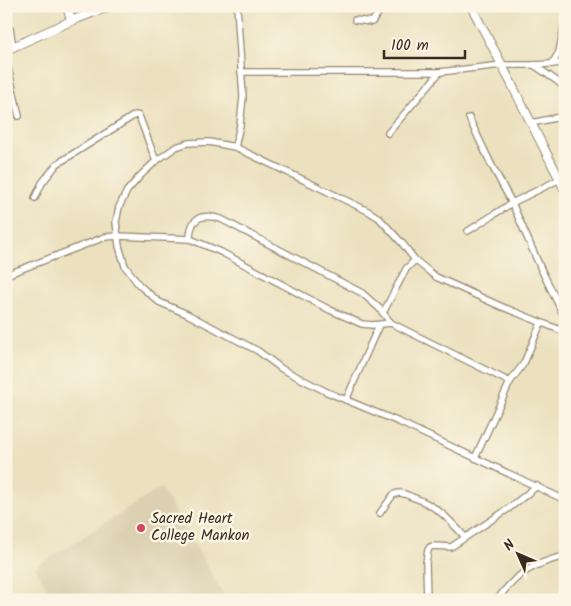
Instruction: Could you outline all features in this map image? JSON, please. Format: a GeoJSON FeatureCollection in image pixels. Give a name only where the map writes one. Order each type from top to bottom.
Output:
{"type":"FeatureCollection","features":[{"type":"Feature","properties":{"kind":"street"},"geometry":{"type":"LineString","coordinates":[[67,6],[71,21]]}},
{"type":"Feature","properties":{"kind":"street"},"geometry":{"type":"LineString","coordinates":[[6,25],[10,29],[9,48],[110,6]]}},
{"type":"Feature","properties":{"kind":"street"},"geometry":{"type":"LineString","coordinates":[[235,147],[240,125],[243,96],[237,6]]}},
{"type":"Feature","properties":{"kind":"street"},"geometry":{"type":"LineString","coordinates":[[355,20],[372,22],[382,6]]}},
{"type":"Feature","properties":{"kind":"street"},"geometry":{"type":"LineString","coordinates":[[471,6],[565,190]]}},
{"type":"Feature","properties":{"kind":"street"},"geometry":{"type":"LineString","coordinates":[[552,64],[558,52],[565,22]]}},
{"type":"Feature","properties":{"kind":"street"},"geometry":{"type":"LineString","coordinates":[[241,72],[440,72],[502,65],[564,63],[558,52]]}},
{"type":"Feature","properties":{"kind":"street"},"geometry":{"type":"LineString","coordinates":[[6,60],[19,116]]}},
{"type":"Feature","properties":{"kind":"street"},"geometry":{"type":"LineString","coordinates":[[534,65],[565,88]]}},
{"type":"Feature","properties":{"kind":"street"},"geometry":{"type":"LineString","coordinates":[[388,133],[440,72]]}},
{"type":"Feature","properties":{"kind":"street"},"geometry":{"type":"LineString","coordinates":[[35,198],[42,183],[57,164],[135,115],[139,116],[156,161]]}},
{"type":"Feature","properties":{"kind":"street"},"geometry":{"type":"LineString","coordinates":[[531,123],[565,116]]}},
{"type":"Feature","properties":{"kind":"street"},"geometry":{"type":"LineString","coordinates":[[469,118],[512,204],[565,318]]}},
{"type":"Feature","properties":{"kind":"street"},"geometry":{"type":"LineString","coordinates":[[565,332],[436,277],[415,260],[379,218],[235,147],[209,142],[188,143],[166,152],[141,174],[119,207],[116,222],[119,246],[125,266],[139,285],[159,302],[187,314],[258,351],[282,369],[565,500]]}},
{"type":"Feature","properties":{"kind":"street"},"geometry":{"type":"LineString","coordinates":[[468,231],[512,204],[560,179]]}},
{"type":"Feature","properties":{"kind":"street"},"geometry":{"type":"LineString","coordinates":[[190,238],[192,224],[196,219],[205,216],[222,218],[362,293],[392,323],[510,382]]}},
{"type":"Feature","properties":{"kind":"street"},"geometry":{"type":"LineString","coordinates":[[6,275],[105,237],[190,238],[229,256],[330,310],[362,324],[379,325],[392,323]]}},
{"type":"Feature","properties":{"kind":"street"},"geometry":{"type":"LineString","coordinates":[[384,313],[406,268],[415,260]]}},
{"type":"Feature","properties":{"kind":"street"},"geometry":{"type":"LineString","coordinates":[[475,458],[510,382],[524,363],[541,322]]}},
{"type":"Feature","properties":{"kind":"street"},"geometry":{"type":"LineString","coordinates":[[346,400],[379,325]]}},
{"type":"Feature","properties":{"kind":"street"},"geometry":{"type":"LineString","coordinates":[[427,600],[428,550],[433,546],[451,547],[508,509],[537,486]]}},
{"type":"Feature","properties":{"kind":"street"},"geometry":{"type":"LineString","coordinates":[[380,513],[393,495],[401,493],[427,502],[440,510],[465,537]]}},
{"type":"Feature","properties":{"kind":"street"},"geometry":{"type":"LineString","coordinates":[[497,600],[522,572],[540,563],[565,556]]}},
{"type":"Feature","properties":{"kind":"shaded area","name":"Sacred Heart College Mankon"},"geometry":{"type":"Polygon","coordinates":[[[161,488],[227,600],[54,600],[35,567],[161,488]]]}},
{"type":"Feature","properties":{"kind":"place","name":"Sacred Heart College Mankon"},"geometry":{"type":"Point","coordinates":[141,528]}}]}
